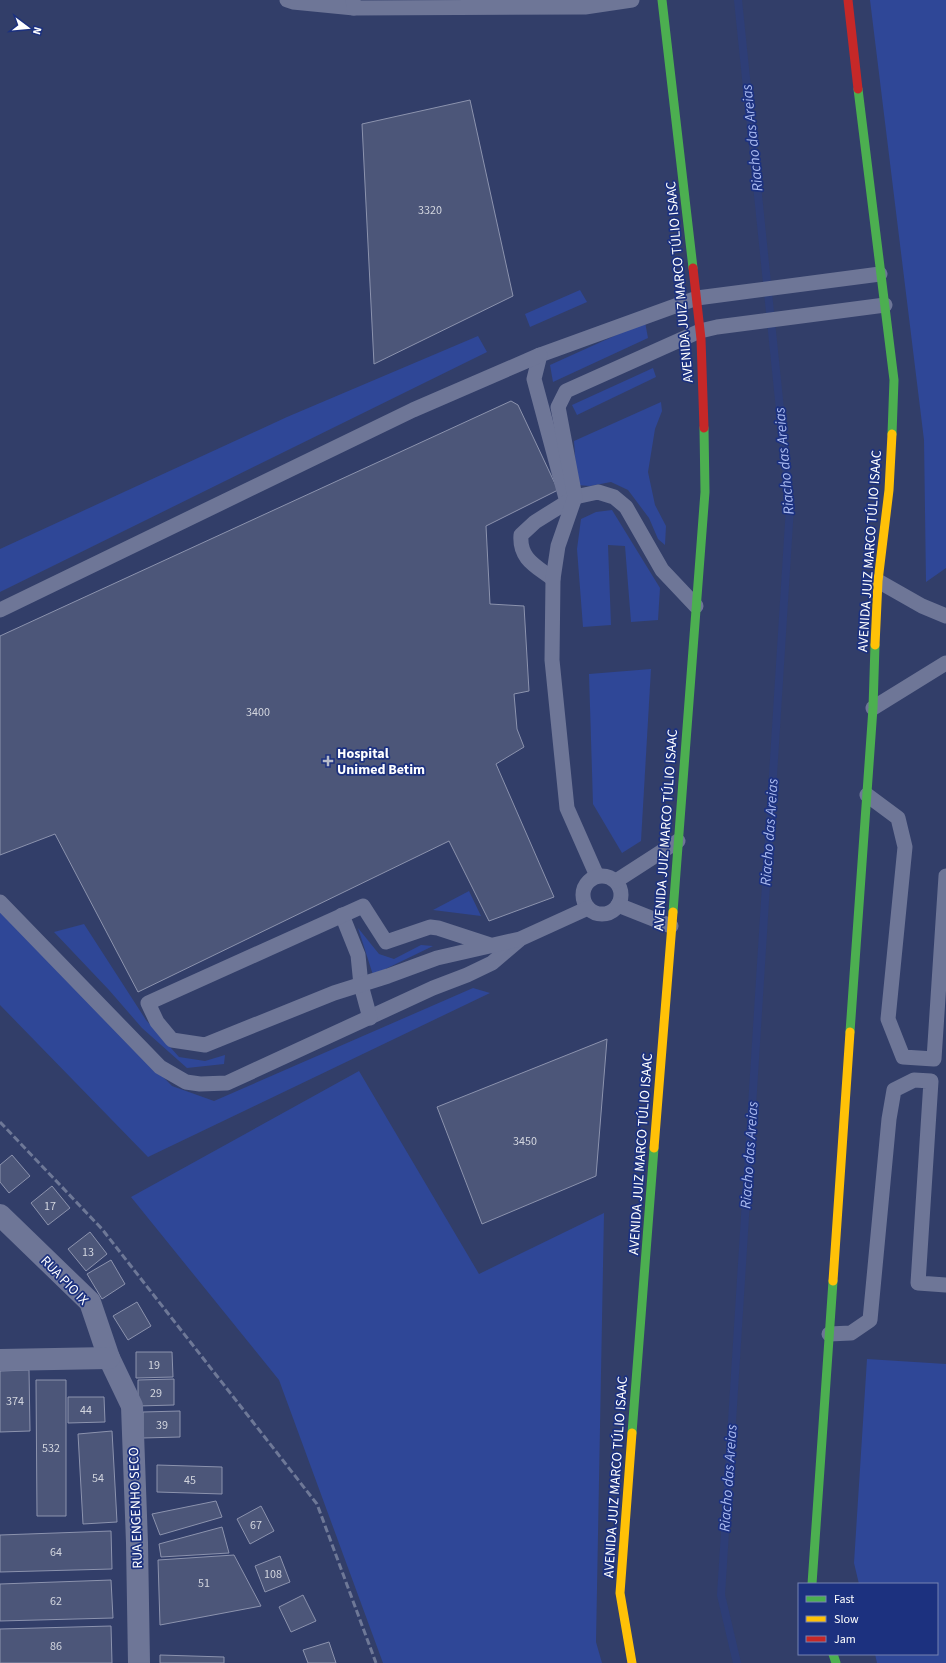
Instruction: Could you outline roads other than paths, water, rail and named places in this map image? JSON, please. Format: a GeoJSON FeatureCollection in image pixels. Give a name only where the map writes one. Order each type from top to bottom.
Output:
{"type":"FeatureCollection","features":[{"type":"Feature","properties":{"kind":"main road","name":"AVENIDA JUIZ MARCO TÚLIO ISAAC"},"geometry":{"type":"LineString","coordinates":[[632,1663],[620,1593],[705,492],[705,452],[700,331],[662,0]]}},
{"type":"Feature","properties":{"kind":"main road","name":"AVENIDA JUIZ MARCO TÚLIO ISAAC"},"geometry":{"type":"LineString","coordinates":[[812,1583],[873,708],[878,581],[888,490],[894,380],[848,0]]}},
{"type":"Feature","properties":{"kind":"street","name":"RUA PIO IX"},"geometry":{"type":"LineString","coordinates":[[0,1215],[90,1302],[109,1358]]}},
{"type":"Feature","properties":{"kind":"street"},"geometry":{"type":"LineString","coordinates":[[0,1360],[109,1358]]}},
{"type":"Feature","properties":{"kind":"street","name":"RUA ENGENHO SECO"},"geometry":{"type":"LineString","coordinates":[[109,1358],[132,1406],[137,1543],[139,1663]]}},
{"type":"Feature","properties":{"kind":"lane"},"geometry":{"type":"LineString","coordinates":[[287,0],[293,2],[354,4],[585,3],[632,0]]}},
{"type":"Feature","properties":{"kind":"lane"},"geometry":{"type":"LineString","coordinates":[[0,610],[413,410],[540,355],[697,298],[880,274]]}},
{"type":"Feature","properties":{"kind":"lane"},"geometry":{"type":"LineString","coordinates":[[597,876],[567,808],[552,660],[553,579],[558,546],[571,500],[558,407],[566,391],[700,331],[717,327],[885,305]]}},
{"type":"Feature","properties":{"kind":"lane"},"geometry":{"type":"LineString","coordinates":[[540,355],[534,379],[571,500]]}},
{"type":"Feature","properties":{"kind":"lane"},"geometry":{"type":"LineString","coordinates":[[553,579],[526,558],[520,545],[521,535],[535,522],[571,500],[598,492],[614,497],[626,507],[662,570],[696,606]]}},
{"type":"Feature","properties":{"kind":"lane"},"geometry":{"type":"LineString","coordinates":[[878,581],[922,606],[946,616]]}},
{"type":"Feature","properties":{"kind":"lane"},"geometry":{"type":"LineString","coordinates":[[873,708],[946,663]]}},
{"type":"Feature","properties":{"kind":"lane"},"geometry":{"type":"LineString","coordinates":[[867,795],[898,818],[905,847],[888,1019],[903,1057],[934,1059]]}},
{"type":"Feature","properties":{"kind":"lane"},"geometry":{"type":"LineString","coordinates":[[616,881],[678,841]]}},
{"type":"Feature","properties":{"kind":"lane"},"geometry":{"type":"LineString","coordinates":[[597,876],[607,876],[616,881],[620,889],[621,897],[618,905],[612,911],[604,914],[588,908],[583,900],[584,890],[589,881],[597,876]]}},
{"type":"Feature","properties":{"kind":"lane"},"geometry":{"type":"LineString","coordinates":[[946,876],[918,1283],[946,1285]]}},
{"type":"Feature","properties":{"kind":"lane"},"geometry":{"type":"LineString","coordinates":[[0,902],[160,1067],[186,1082],[200,1084],[227,1083],[433,988],[467,975],[492,963],[520,939]]}},
{"type":"Feature","properties":{"kind":"lane"},"geometry":{"type":"LineString","coordinates":[[618,905],[671,926]]}},
{"type":"Feature","properties":{"kind":"lane"},"geometry":{"type":"LineString","coordinates":[[490,945],[438,928],[430,927],[386,942],[362,906],[148,1003],[157,1022],[172,1040],[205,1045],[334,993],[437,958],[520,939],[588,908]]}},
{"type":"Feature","properties":{"kind":"lane"},"geometry":{"type":"LineString","coordinates":[[342,915],[358,955],[361,985],[370,1018]]}},
{"type":"Feature","properties":{"kind":"lane"},"geometry":{"type":"LineString","coordinates":[[829,1334],[851,1333],[870,1320],[894,1090],[914,1080],[931,1081]]}},
{"type":"Feature","properties":{"kind":"waterway","name":"Riacho das Areias"},"geometry":{"type":"LineString","coordinates":[[737,1663],[721,1595],[790,507],[738,0]]}},
{"type":"Feature","properties":{"kind":"railway"},"geometry":{"type":"LineString","coordinates":[[0,1122],[102,1229],[317,1504],[376,1663]]}},
{"type":"Feature","properties":{"kind":"place","name":"Hospital Unimed Betim"},"geometry":{"type":"Point","coordinates":[328,761]}}]}
